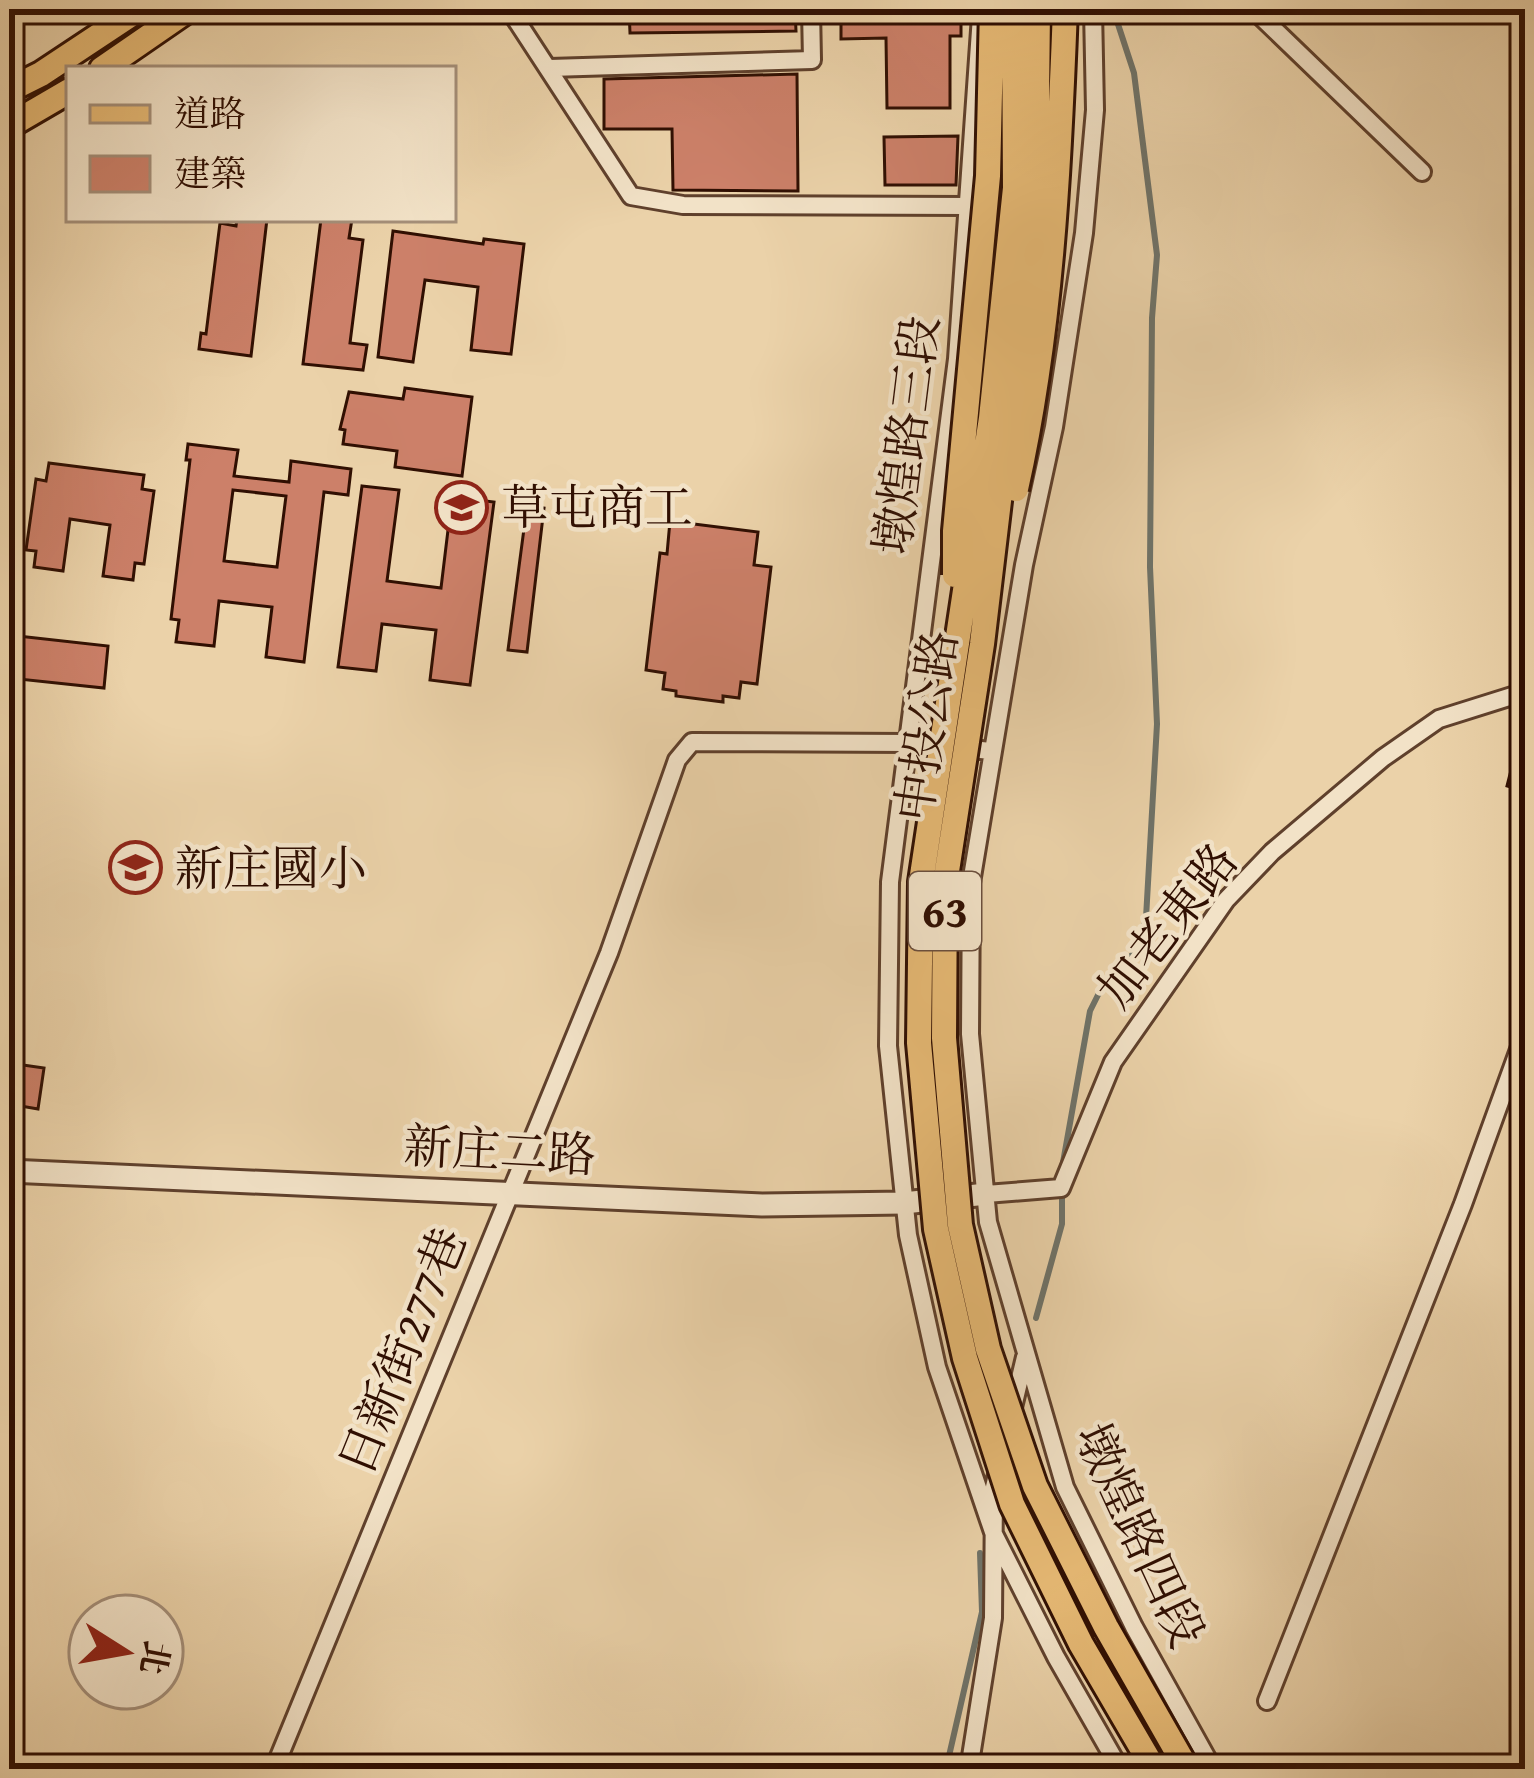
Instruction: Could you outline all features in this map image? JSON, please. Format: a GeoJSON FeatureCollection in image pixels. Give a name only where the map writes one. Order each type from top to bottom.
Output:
{"type":"FeatureCollection","features":[{"type":"Feature","properties":{"kind":"main road"},"geometry":{"type":"LineString","coordinates":[[9,91],[139,9]]}},
{"type":"Feature","properties":{"kind":"main road"},"geometry":{"type":"LineString","coordinates":[[106,66],[189,9]]}},
{"type":"Feature","properties":{"kind":"main road"},"geometry":{"type":"LineString","coordinates":[[955,647],[955,531],[988,176],[992,9]]}},
{"type":"Feature","properties":{"kind":"main road","name":"中投公路"},"geometry":{"type":"LineString","coordinates":[[1014,9],[1015,188],[991,418],[921,882],[919,1043],[936,1229],[965,1358],[1012,1504],[1081,1644],[1154,1769]]}},
{"type":"Feature","properties":{"kind":"main road","name":"中投公路"},"geometry":{"type":"LineString","coordinates":[[1039,9],[1036,190],[982,644],[945,884],[944,1038],[960,1225],[988,1349],[1036,1486],[1106,1627],[1187,1769]]}},
{"type":"Feature","properties":{"kind":"main road"},"geometry":{"type":"LineString","coordinates":[[982,644],[1032,419],[1058,184],[1065,9]]}},
{"type":"Feature","properties":{"kind":"main road"},"geometry":{"type":"LineString","coordinates":[[12,129],[66,93]]}},
{"type":"Feature","properties":{"kind":"street"},"geometry":{"type":"LineString","coordinates":[[509,9],[631,196],[683,205],[968,206]]}},
{"type":"Feature","properties":{"kind":"street"},"geometry":{"type":"LineString","coordinates":[[550,68],[812,60],[811,9]]}},
{"type":"Feature","properties":{"kind":"street","name":"墩煌路三段"},"geometry":{"type":"LineString","coordinates":[[981,9],[957,358],[890,905],[889,1046],[904,1203],[937,1367],[993,1532]]}},
{"type":"Feature","properties":{"kind":"street"},"geometry":{"type":"LineString","coordinates":[[986,1194],[970,1034],[971,884],[1084,232],[1095,110],[1093,9]]}},
{"type":"Feature","properties":{"kind":"street"},"geometry":{"type":"LineString","coordinates":[[1253,9],[1422,172]]}},
{"type":"Feature","properties":{"kind":"street"},"geometry":{"type":"LineString","coordinates":[[12,129],[41,74]]}},
{"type":"Feature","properties":{"kind":"street"},"geometry":{"type":"LineString","coordinates":[[957,358],[1063,370]]}},
{"type":"Feature","properties":{"kind":"street","name":"加老東路"},"geometry":{"type":"LineString","coordinates":[[986,1194],[1061,1188],[1113,1062],[1226,900],[1272,852],[1383,758],[1439,719],[1525,692]]}},
{"type":"Feature","properties":{"kind":"street","name":"日新街277巷"},"geometry":{"type":"LineString","coordinates":[[274,1769],[609,952],[677,760],[692,742],[909,743]]}},
{"type":"Feature","properties":{"kind":"street"},"geometry":{"type":"LineString","coordinates":[[909,743],[991,751]]}},
{"type":"Feature","properties":{"kind":"street"},"geometry":{"type":"LineString","coordinates":[[1267,1701],[1463,1204],[1525,1033]]}},
{"type":"Feature","properties":{"kind":"street","name":"新庄二路"},"geometry":{"type":"LineString","coordinates":[[9,1171],[762,1205],[904,1203],[986,1194]]}},
{"type":"Feature","properties":{"kind":"street","name":"墩煌路四段"},"geometry":{"type":"LineString","coordinates":[[986,1194],[988,1222],[1065,1487],[1134,1627],[1214,1769]]}},
{"type":"Feature","properties":{"kind":"street"},"geometry":{"type":"LineString","coordinates":[[969,1769],[993,1618],[994,1487],[1026,1356]]}},
{"type":"Feature","properties":{"kind":"street"},"geometry":{"type":"LineString","coordinates":[[993,1532],[1120,1769]]}},
{"type":"Feature","properties":{"kind":"building"},"geometry":{"type":"Polygon","coordinates":[[[629,9],[795,9],[796,31],[630,33],[629,9]]]}},
{"type":"Feature","properties":{"kind":"building"},"geometry":{"type":"Polygon","coordinates":[[[841,9],[961,9],[961,36],[950,36],[950,108],[887,108],[886,38],[841,39],[841,9]]]}},
{"type":"Feature","properties":{"kind":"building"},"geometry":{"type":"Polygon","coordinates":[[[797,74],[798,191],[673,190],[672,129],[604,129],[604,79],[797,74]]]}},
{"type":"Feature","properties":{"kind":"building"},"geometry":{"type":"Polygon","coordinates":[[[958,136],[956,185],[885,185],[884,137],[958,136]]]}},
{"type":"Feature","properties":{"kind":"building"},"geometry":{"type":"Polygon","coordinates":[[[237,222],[267,222],[251,356],[199,349],[201,333],[206,334],[220,223],[236,226],[237,222]]]}},
{"type":"Feature","properties":{"kind":"building"},"geometry":{"type":"Polygon","coordinates":[[[321,222],[352,222],[349,238],[363,240],[350,343],[367,345],[363,370],[303,364],[321,222]]]}},
{"type":"Feature","properties":{"kind":"building"},"geometry":{"type":"Polygon","coordinates":[[[393,231],[483,244],[484,239],[524,244],[511,354],[471,350],[478,287],[425,280],[413,362],[378,357],[393,231]]]}},
{"type":"Feature","properties":{"kind":"building"},"geometry":{"type":"Polygon","coordinates":[[[405,388],[472,397],[462,476],[395,467],[397,451],[343,444],[345,430],[340,429],[349,392],[403,399],[405,388]]]}},
{"type":"Feature","properties":{"kind":"building"},"geometry":{"type":"Polygon","coordinates":[[[188,444],[238,450],[234,476],[289,482],[291,461],[351,469],[348,495],[324,492],[304,662],[266,657],[272,607],[219,601],[214,646],[176,642],[179,620],[171,619],[190,460],[186,460],[188,444]],[[233,490],[224,561],[277,567],[286,496],[233,490]]]}},
{"type":"Feature","properties":{"kind":"building"},"geometry":{"type":"Polygon","coordinates":[[[49,463],[144,475],[142,489],[154,491],[144,564],[135,563],[133,580],[103,576],[110,525],[70,519],[63,571],[34,567],[36,551],[26,550],[36,479],[46,481],[49,463]]]}},
{"type":"Feature","properties":{"kind":"building"},"geometry":{"type":"Polygon","coordinates":[[[362,486],[399,490],[387,581],[441,588],[452,497],[494,502],[470,685],[430,680],[436,630],[382,624],[376,671],[338,667],[362,486]]]}},
{"type":"Feature","properties":{"kind":"building"},"geometry":{"type":"Polygon","coordinates":[[[527,506],[544,508],[527,652],[508,650],[527,506]]]}},
{"type":"Feature","properties":{"kind":"building"},"geometry":{"type":"Polygon","coordinates":[[[670,521],[758,532],[754,565],[771,567],[757,684],[741,682],[739,698],[723,696],[723,702],[676,696],[676,691],[663,689],[665,673],[646,670],[660,553],[667,554],[670,521]]]}},
{"type":"Feature","properties":{"kind":"building"},"geometry":{"type":"Polygon","coordinates":[[[9,635],[108,646],[104,688],[9,678],[9,635]]]}},
{"type":"Feature","properties":{"kind":"building"},"geometry":{"type":"Polygon","coordinates":[[[1520,735],[1525,736],[1525,791],[1507,786],[1520,735]]]}},
{"type":"Feature","properties":{"kind":"building"},"geometry":{"type":"Polygon","coordinates":[[[9,1063],[44,1068],[38,1109],[9,1104],[9,1063]]]}},
{"type":"Feature","properties":{"kind":"waterway"},"geometry":{"type":"LineString","coordinates":[[1062,1168],[1090,1011],[1099,993],[1138,948],[1146,918],[1157,724],[1150,567],[1157,255],[1134,73],[1113,9]]}},
{"type":"Feature","properties":{"kind":"waterway"},"geometry":{"type":"LineString","coordinates":[[1036,1318],[1062,1224],[1062,1193]]}},
{"type":"Feature","properties":{"kind":"waterway"},"geometry":{"type":"LineString","coordinates":[[946,1769],[982,1612],[980,1553]]}},
{"type":"Feature","properties":{"kind":"place","name":"草屯商工"},"geometry":{"type":"Point","coordinates":[462,507]}},
{"type":"Feature","properties":{"kind":"place","name":"新庄國小"},"geometry":{"type":"Point","coordinates":[136,868]}}]}
